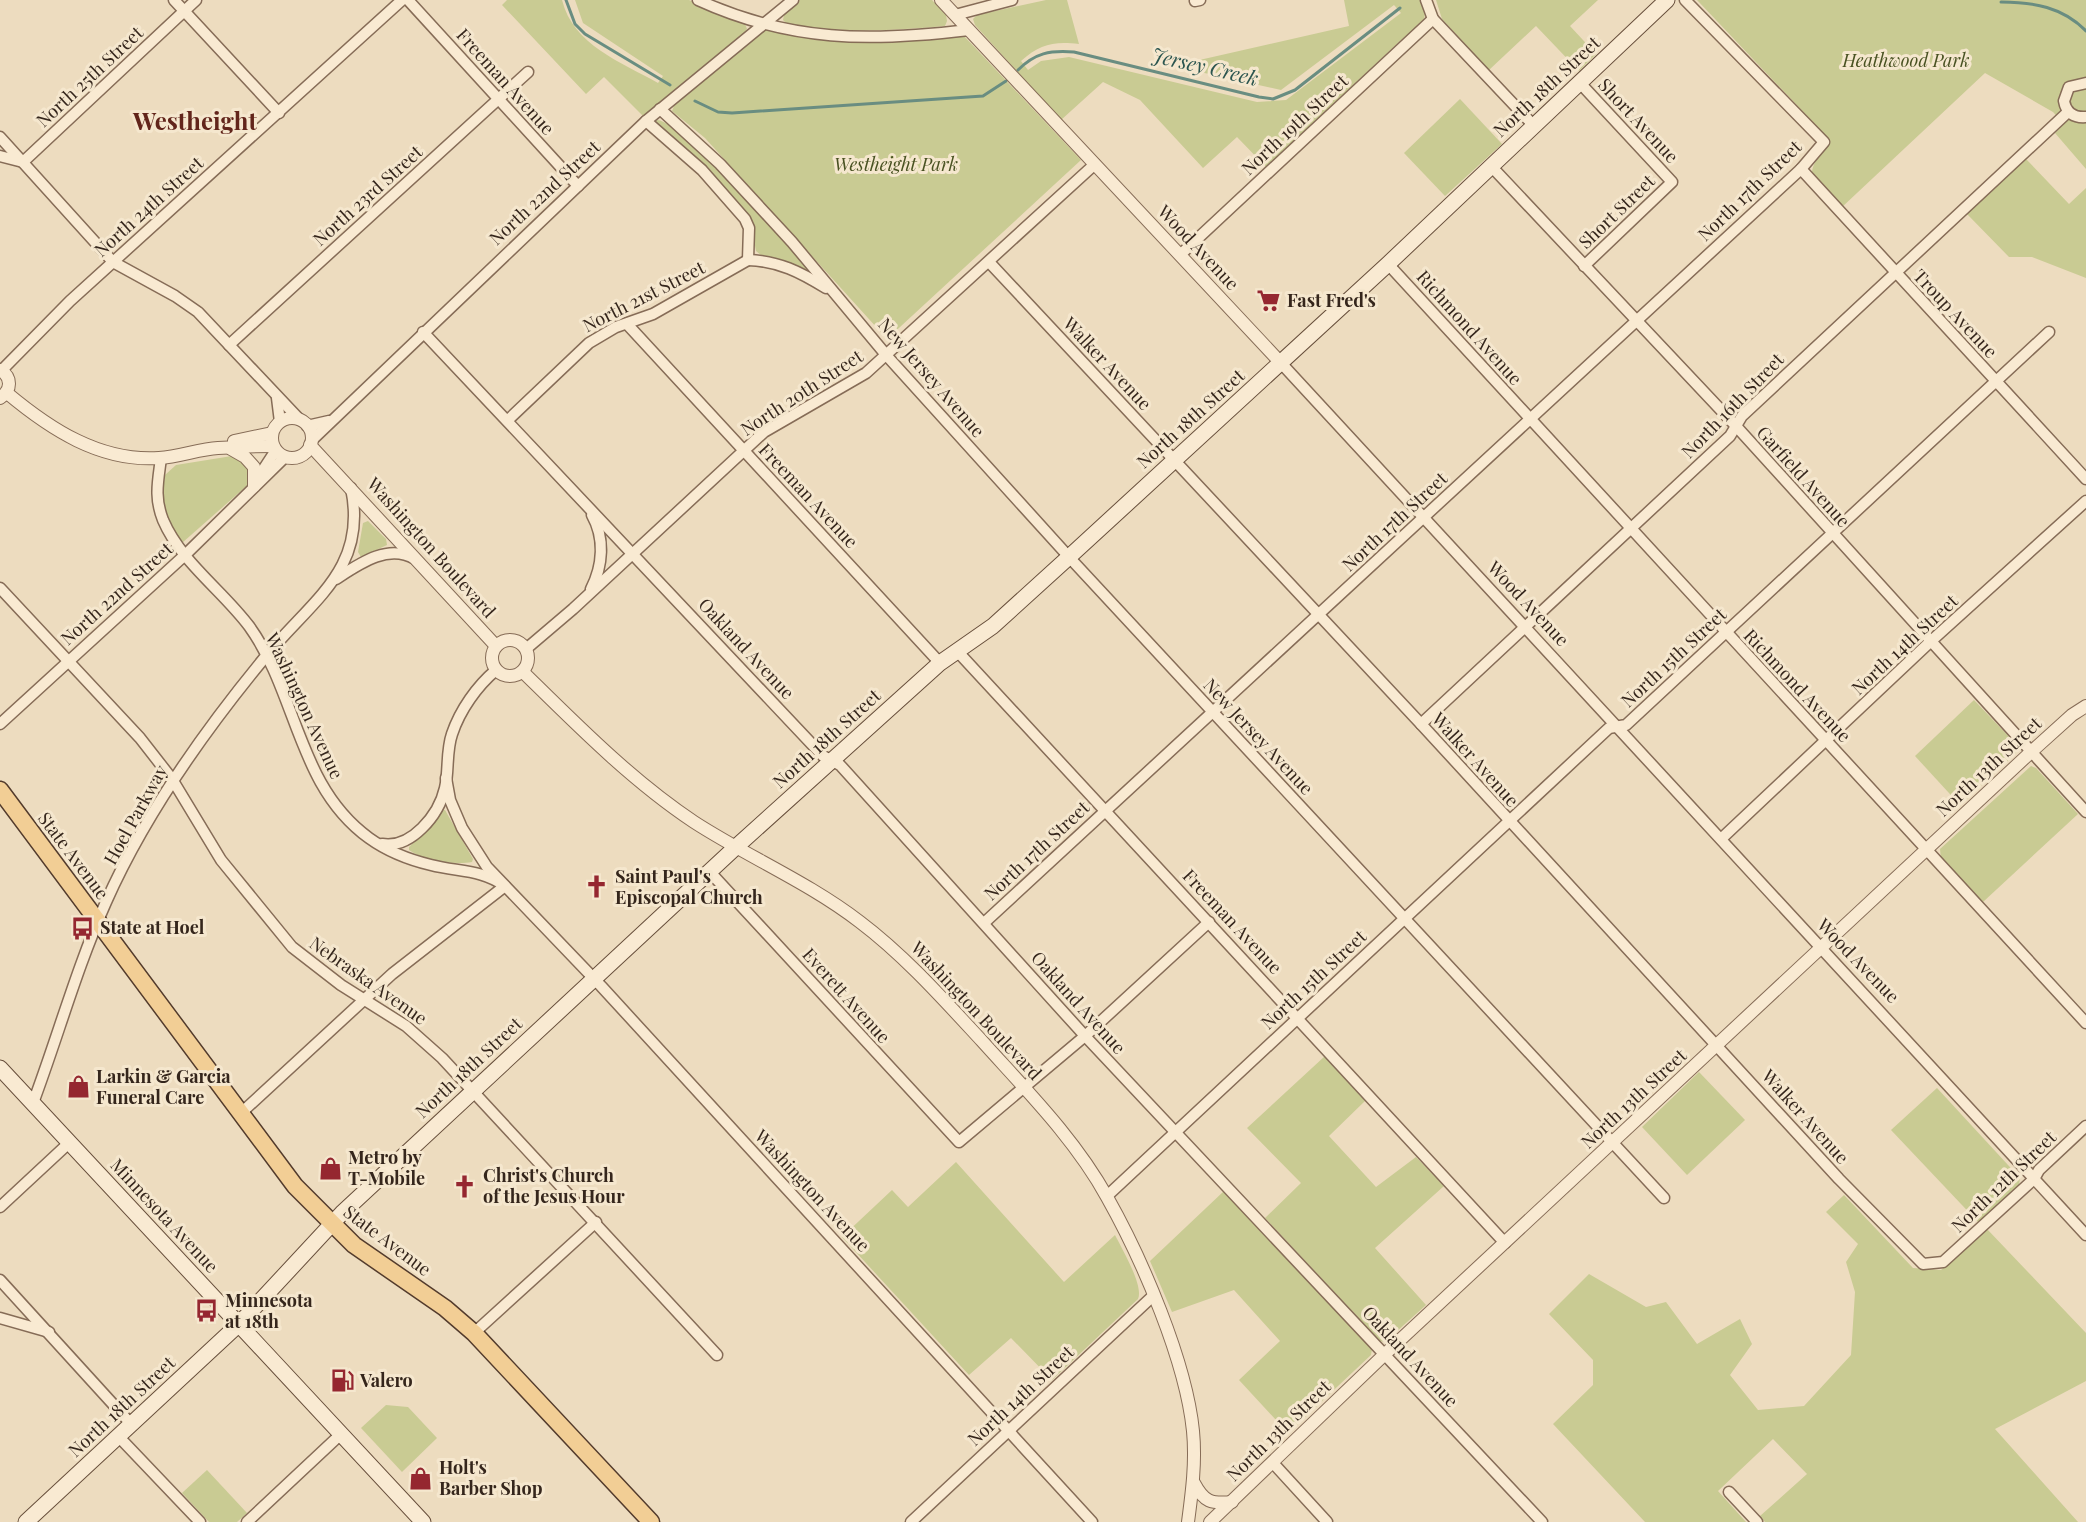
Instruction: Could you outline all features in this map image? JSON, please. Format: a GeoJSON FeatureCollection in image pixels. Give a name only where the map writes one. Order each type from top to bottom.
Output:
{"type":"FeatureCollection","features":[{"type":"Feature","properties":{"kind":"main road","name":"North 18th Street"},"geometry":{"type":"LineString","coordinates":[[27,1522],[239,1324],[330,1224],[473,1090],[831,760],[940,663],[993,626],[1069,557],[1388,264],[1667,0]]}},
{"type":"Feature","properties":{"kind":"main road","name":"State Avenue"},"geometry":{"type":"LineString","coordinates":[[1,793],[295,1186],[330,1224],[354,1245],[445,1308],[474,1333],[651,1522]]}},
{"type":"Feature","properties":{"kind":"main road","name":"Minnesota Avenue"},"geometry":{"type":"LineString","coordinates":[[0,1068],[423,1522]]}},
{"type":"Feature","properties":{"kind":"street"},"geometry":{"type":"LineString","coordinates":[[174,0],[279,114]]}},
{"type":"Feature","properties":{"kind":"street","name":"North 25th Street"},"geometry":{"type":"LineString","coordinates":[[23,162],[196,0]]}},
{"type":"Feature","properties":{"kind":"street","name":"North 24th Street"},"geometry":{"type":"LineString","coordinates":[[1,370],[113,262],[279,114],[402,0]]}},
{"type":"Feature","properties":{"kind":"street","name":"Freeman Avenue"},"geometry":{"type":"LineString","coordinates":[[408,0],[578,186]]}},
{"type":"Feature","properties":{"kind":"street"},"geometry":{"type":"LineString","coordinates":[[698,0],[762,25],[794,32],[846,36],[925,36],[969,30]]}},
{"type":"Feature","properties":{"kind":"street","name":"North 22nd Street"},"geometry":{"type":"LineString","coordinates":[[311,443],[330,421],[646,121],[793,0]]}},
{"type":"Feature","properties":{"kind":"street","name":"Wood Avenue"},"geometry":{"type":"LineString","coordinates":[[941,0],[1618,726],[2086,1235]]}},
{"type":"Feature","properties":{"kind":"street"},"geometry":{"type":"LineString","coordinates":[[954,15],[1012,0]]}},
{"type":"Feature","properties":{"kind":"street"},"geometry":{"type":"LineString","coordinates":[[1426,0],[1433,19],[1535,127]]}},
{"type":"Feature","properties":{"kind":"street","name":"North 17th Street"},"geometry":{"type":"LineString","coordinates":[[984,922],[1531,420],[1801,169],[1824,142],[1685,0]]}},
{"type":"Feature","properties":{"kind":"street","name":"North 19th Street"},"geometry":{"type":"LineString","coordinates":[[1180,255],[1433,19]]}},
{"type":"Feature","properties":{"kind":"street","name":"North 23rd Street"},"geometry":{"type":"LineString","coordinates":[[229,345],[528,72]]}},
{"type":"Feature","properties":{"kind":"street","name":"Short Avenue"},"geometry":{"type":"LineString","coordinates":[[1580,83],[1672,182]]}},
{"type":"Feature","properties":{"kind":"street"},"geometry":{"type":"LineString","coordinates":[[2086,83],[2074,84],[2064,95],[2068,112],[2074,116],[2086,117]]}},
{"type":"Feature","properties":{"kind":"street","name":"New Jersey Avenue"},"geometry":{"type":"LineString","coordinates":[[660,109],[720,164],[887,356],[1069,557],[1611,1144],[1664,1198]]}},
{"type":"Feature","properties":{"kind":"street","name":"North 16th Street"},"geometry":{"type":"LineString","coordinates":[[1421,724],[1631,530],[1730,435],[1742,416],[2068,112]]}},
{"type":"Feature","properties":{"kind":"street"},"geometry":{"type":"LineString","coordinates":[[646,121],[702,170],[745,219],[749,228],[748,260]]}},
{"type":"Feature","properties":{"kind":"street"},"geometry":{"type":"LineString","coordinates":[[0,137],[113,262],[176,296],[198,312],[303,423],[311,443],[300,456],[278,451],[225,448],[161,458],[121,455],[83,443],[46,424],[3,395],[10,383],[1,370]]}},
{"type":"Feature","properties":{"kind":"street"},"geometry":{"type":"LineString","coordinates":[[0,156],[23,162]]}},
{"type":"Feature","properties":{"kind":"street","name":"North 20th Street"},"geometry":{"type":"LineString","coordinates":[[526,649],[573,609],[764,432],[866,374],[1095,164]]}},
{"type":"Feature","properties":{"kind":"street","name":"Garfield Avenue"},"geometry":{"type":"LineString","coordinates":[[1491,166],[1735,425],[1831,534],[2086,812]]}},
{"type":"Feature","properties":{"kind":"street","name":"Troup Avenue"},"geometry":{"type":"LineString","coordinates":[[1801,169],[2086,480]]}},
{"type":"Feature","properties":{"kind":"street","name":"Short Street"},"geometry":{"type":"LineString","coordinates":[[1584,266],[1672,182]]}},
{"type":"Feature","properties":{"kind":"street","name":"New Jersey Avenue"},"geometry":{"type":"LineString","coordinates":[[748,260],[768,261],[793,268],[834,293]]}},
{"type":"Feature","properties":{"kind":"street","name":"North 21st Street"},"geometry":{"type":"LineString","coordinates":[[508,420],[589,342],[653,314],[748,260]]}},
{"type":"Feature","properties":{"kind":"street","name":"Walker Avenue"},"geometry":{"type":"LineString","coordinates":[[989,262],[1421,724],[1508,822],[1895,1238],[1923,1264],[1944,1262]]}},
{"type":"Feature","properties":{"kind":"street","name":"Richmond Avenue"},"geometry":{"type":"LineString","coordinates":[[1388,264],[2086,1023]]}},
{"type":"Feature","properties":{"kind":"street","name":"Freeman Avenue"},"geometry":{"type":"LineString","coordinates":[[627,324],[940,663]]}},
{"type":"Feature","properties":{"kind":"street","name":"Oakland Avenue"},"geometry":{"type":"LineString","coordinates":[[423,332],[824,756],[840,765],[1085,1036],[1542,1522]]}},
{"type":"Feature","properties":{"kind":"street","name":"North 15th Street"},"geometry":{"type":"LineString","coordinates":[[1107,1196],[1609,728],[1626,725],[2049,332]]}},
{"type":"Feature","properties":{"kind":"street"},"geometry":{"type":"LineString","coordinates":[[277,398],[278,451]]}},
{"type":"Feature","properties":{"kind":"street"},"geometry":{"type":"LineString","coordinates":[[225,448],[230,442],[276,428],[289,418],[303,423],[330,421]]}},
{"type":"Feature","properties":{"kind":"street","name":"Washington Boulevard"},"geometry":{"type":"LineString","coordinates":[[311,443],[496,646]]}},
{"type":"Feature","properties":{"kind":"street"},"geometry":{"type":"LineString","coordinates":[[225,448],[245,457],[254,467],[254,486]]}},
{"type":"Feature","properties":{"kind":"street","name":"North 22nd Street"},"geometry":{"type":"LineString","coordinates":[[0,724],[185,555],[254,486],[278,451]]}},
{"type":"Feature","properties":{"kind":"street","name":"Washington Boulevard"},"geometry":{"type":"LineString","coordinates":[[300,456],[339,475]]}},
{"type":"Feature","properties":{"kind":"street","name":"Washington Avenue"},"geometry":{"type":"LineString","coordinates":[[161,458],[156,489],[157,503],[170,536],[250,628],[266,656],[322,788],[340,812],[368,837],[386,849],[416,861],[482,873],[505,886]]}},
{"type":"Feature","properties":{"kind":"street","name":"Hoel Parkway"},"geometry":{"type":"LineString","coordinates":[[33,1103],[106,901],[172,779],[266,656],[334,581],[351,549],[356,513],[351,486]]}},
{"type":"Feature","properties":{"kind":"street","name":"North 14th Street"},"geometry":{"type":"LineString","coordinates":[[1721,839],[1930,642],[2086,501]]}},
{"type":"Feature","properties":{"kind":"street","name":"Oakland Avenue"},"geometry":{"type":"LineString","coordinates":[[573,609],[590,590],[598,576],[601,543],[594,518],[588,509]]}},
{"type":"Feature","properties":{"kind":"street","name":"Hoel Parkway"},"geometry":{"type":"LineString","coordinates":[[334,581],[368,561],[394,551],[412,557],[425,566]]}},
{"type":"Feature","properties":{"kind":"street","name":"Nebraska Avenue"},"geometry":{"type":"LineString","coordinates":[[0,588],[140,738],[172,779],[221,860],[292,947],[314,966],[425,1041],[596,1222],[717,1355]]}},
{"type":"Feature","properties":{"kind":"street"},"geometry":{"type":"LineString","coordinates":[[512,640],[526,649],[528,661],[523,672],[509,676],[496,670],[492,655],[496,646],[512,640]]}},
{"type":"Feature","properties":{"kind":"street","name":"Freeman Avenue"},"geometry":{"type":"LineString","coordinates":[[958,652],[1107,810],[1505,1243]]}},
{"type":"Feature","properties":{"kind":"street"},"geometry":{"type":"LineString","coordinates":[[368,837],[391,845],[406,842],[429,819],[439,803],[446,778],[452,735],[459,717],[479,687],[496,670]]}},
{"type":"Feature","properties":{"kind":"street","name":"Washington Boulevard"},"geometry":{"type":"LineString","coordinates":[[523,672],[652,790],[691,819],[819,893],[860,922],[894,951],[1025,1088],[1074,1148],[1107,1196],[1154,1295],[1182,1376],[1193,1431],[1194,1483],[1188,1522]]}},
{"type":"Feature","properties":{"kind":"street","name":"North 13th Street"},"geometry":{"type":"LineString","coordinates":[[1210,1522],[1385,1354],[2031,752],[2072,715],[2086,706]]}},
{"type":"Feature","properties":{"kind":"street","name":"Washington Avenue"},"geometry":{"type":"LineString","coordinates":[[446,778],[450,800],[462,828],[480,858],[594,978],[1092,1522]]}},
{"type":"Feature","properties":{"kind":"street","name":"Everett Avenue"},"geometry":{"type":"LineString","coordinates":[[710,871],[959,1143],[1025,1088]]}},
{"type":"Feature","properties":{"kind":"street"},"geometry":{"type":"LineString","coordinates":[[240,1114],[429,943],[505,886]]}},
{"type":"Feature","properties":{"kind":"street"},"geometry":{"type":"LineString","coordinates":[[1025,1088],[1209,922]]}},
{"type":"Feature","properties":{"kind":"street","name":"North 12th Street"},"geometry":{"type":"LineString","coordinates":[[1944,1262],[2034,1179],[2039,1170],[2086,1126]]}},
{"type":"Feature","properties":{"kind":"street"},"geometry":{"type":"LineString","coordinates":[[0,1207],[70,1142]]}},
{"type":"Feature","properties":{"kind":"street"},"geometry":{"type":"LineString","coordinates":[[474,1333],[596,1222]]}},
{"type":"Feature","properties":{"kind":"street"},"geometry":{"type":"LineString","coordinates":[[0,1280],[132,1425]]}},
{"type":"Feature","properties":{"kind":"street","name":"North 14th Street"},"geometry":{"type":"LineString","coordinates":[[911,1522],[1154,1295]]}},
{"type":"Feature","properties":{"kind":"street"},"geometry":{"type":"LineString","coordinates":[[0,1318],[49,1332]]}},
{"type":"Feature","properties":{"kind":"street"},"geometry":{"type":"LineString","coordinates":[[247,1522],[341,1434]]}},
{"type":"Feature","properties":{"kind":"street"},"geometry":{"type":"LineString","coordinates":[[119,1437],[200,1522]]}},
{"type":"Feature","properties":{"kind":"street"},"geometry":{"type":"LineString","coordinates":[[1273,1463],[1328,1522]]}},
{"type":"Feature","properties":{"kind":"street"},"geometry":{"type":"LineString","coordinates":[[1194,1483],[1207,1502],[1215,1504],[1232,1502]]}},
{"type":"Feature","properties":{"kind":"street"},"geometry":{"type":"LineString","coordinates":[[1728,1492],[1757,1522]]}},
{"type":"Feature","properties":{"kind":"green space"},"geometry":{"type":"Polygon","coordinates":[[[507,0],[562,0],[576,29],[587,40],[614,59],[658,83],[663,76],[583,23],[575,0],[689,0],[745,24],[747,29],[743,35],[644,117],[604,77],[586,94],[502,5],[507,0]]]}},
{"type":"Feature","properties":{"kind":"green space"},"geometry":{"type":"Polygon","coordinates":[[[800,0],[932,0],[946,15],[947,21],[945,26],[885,30],[826,29],[787,24],[783,20],[784,15],[800,0]]]}},
{"type":"Feature","properties":{"kind":"green space"},"geometry":{"type":"Polygon","coordinates":[[[1046,0],[1067,0],[1079,44],[1062,43],[1041,47],[1021,61],[1028,70],[1041,61],[1069,57],[1257,102],[1286,100],[1401,13],[1394,5],[1281,90],[1173,66],[1349,26],[1344,0],[1423,0],[1425,16],[1417,29],[1400,41],[1266,167],[1237,137],[1203,168],[1140,100],[1103,82],[1061,120],[975,25],[973,19],[977,15],[1046,0]]]}},
{"type":"Feature","properties":{"kind":"green space"},"geometry":{"type":"Polygon","coordinates":[[[1436,0],[1598,0],[1570,26],[1596,54],[1579,71],[1536,26],[1489,70],[1442,19],[1436,0]]]}},
{"type":"Feature","properties":{"kind":"green space","name":"Heathwood Park"},"geometry":{"type":"Polygon","coordinates":[[[1697,0],[2086,0],[2086,169],[2055,133],[2064,124],[2053,112],[1985,73],[1841,208],[1812,176],[1816,162],[1830,142],[1827,137],[1697,0]]]}},
{"type":"Feature","properties":{"kind":"green space","name":"Westheight Park"},"geometry":{"type":"Polygon","coordinates":[[[765,29],[964,36],[1081,160],[887,339],[705,138],[672,111],[674,106],[727,58],[765,29]]]}},
{"type":"Feature","properties":{"kind":"green space"},"geometry":{"type":"Polygon","coordinates":[[[1460,99],[1502,144],[1445,196],[1404,153],[1460,99]]]}},
{"type":"Feature","properties":{"kind":"green space"},"geometry":{"type":"Polygon","coordinates":[[[657,120],[670,125],[710,161],[810,271],[809,274],[791,263],[762,256],[756,251],[751,225],[655,122],[657,120]]]}},
{"type":"Feature","properties":{"kind":"green space"},"geometry":{"type":"Polygon","coordinates":[[[2026,159],[2069,204],[2086,188],[2086,278],[2032,257],[2009,257],[1967,214],[2026,159]]]}},
{"type":"Feature","properties":{"kind":"green space"},"geometry":{"type":"Polygon","coordinates":[[[237,457],[248,467],[250,483],[182,543],[166,519],[162,494],[165,475],[176,465],[237,457]]]}},
{"type":"Feature","properties":{"kind":"green space"},"geometry":{"type":"Polygon","coordinates":[[[368,521],[386,539],[387,545],[361,557],[358,552],[363,523],[368,521]]]}},
{"type":"Feature","properties":{"kind":"green space"},"geometry":{"type":"Polygon","coordinates":[[[1974,700],[2013,741],[2016,753],[1960,805],[1915,756],[1974,700]]]}},
{"type":"Feature","properties":{"kind":"green space"},"geometry":{"type":"Polygon","coordinates":[[[2031,766],[2036,768],[2078,814],[1983,902],[1941,859],[1940,849],[2031,766]]]}},
{"type":"Feature","properties":{"kind":"green space"},"geometry":{"type":"Polygon","coordinates":[[[445,810],[473,859],[472,862],[439,861],[409,850],[409,847],[427,830],[439,811],[445,810]]]}},
{"type":"Feature","properties":{"kind":"green space"},"geometry":{"type":"Polygon","coordinates":[[[1325,1056],[1365,1101],[1329,1136],[1376,1187],[1416,1157],[1444,1186],[1375,1248],[1426,1305],[1385,1342],[1380,1341],[1265,1218],[1301,1183],[1247,1128],[1325,1056]]]}},
{"type":"Feature","properties":{"kind":"green space"},"geometry":{"type":"Polygon","coordinates":[[[1699,1072],[1745,1120],[1687,1175],[1642,1127],[1699,1072]]]}},
{"type":"Feature","properties":{"kind":"green space"},"geometry":{"type":"Polygon","coordinates":[[[1937,1088],[2020,1178],[2019,1185],[1979,1223],[1891,1130],[1937,1088]]]}},
{"type":"Feature","properties":{"kind":"green space"},"geometry":{"type":"Polygon","coordinates":[[[956,1162],[1064,1282],[1115,1235],[1131,1267],[1138,1285],[1138,1299],[1052,1380],[1011,1338],[969,1375],[842,1237],[892,1190],[908,1207],[956,1162]]]}},
{"type":"Feature","properties":{"kind":"green space"},"geometry":{"type":"Polygon","coordinates":[[[1224,1191],[1372,1349],[1371,1355],[1288,1433],[1239,1380],[1280,1341],[1234,1290],[1172,1312],[1150,1261],[1224,1191]]]}},
{"type":"Feature","properties":{"kind":"green space"},"geometry":{"type":"Polygon","coordinates":[[[1844,1195],[1913,1268],[1941,1270],[1987,1229],[2086,1333],[2086,1381],[1995,1429],[2078,1522],[1765,1522],[1760,1516],[1807,1474],[1773,1439],[1718,1491],[1746,1522],[1645,1522],[1553,1424],[1593,1385],[1593,1360],[1549,1314],[1589,1274],[1646,1307],[1666,1302],[1697,1344],[1740,1319],[1752,1344],[1730,1375],[1758,1410],[1804,1406],[1851,1355],[1855,1292],[1846,1262],[1858,1244],[1826,1212],[1844,1195]]]}},
{"type":"Feature","properties":{"kind":"green space"},"geometry":{"type":"Polygon","coordinates":[[[386,1405],[408,1407],[437,1438],[402,1472],[361,1428],[386,1405]]]}},
{"type":"Feature","properties":{"kind":"green space"},"geometry":{"type":"Polygon","coordinates":[[[207,1470],[247,1513],[237,1522],[209,1522],[182,1493],[207,1470]]]}},
{"type":"Feature","properties":{"kind":"waterway","name":"Jersey Creek"},"geometry":{"type":"LineString","coordinates":[[566,0],[575,24],[585,34],[670,85]]}},
{"type":"Feature","properties":{"kind":"waterway","name":"Jersey Creek"},"geometry":{"type":"LineString","coordinates":[[2001,2],[2025,3],[2057,11],[2068,16],[2086,31]]}},
{"type":"Feature","properties":{"kind":"waterway","name":"Jersey Creek"},"geometry":{"type":"LineString","coordinates":[[1018,70],[1043,54],[1074,52],[1273,99],[1295,90],[1400,8]]}},
{"type":"Feature","properties":{"kind":"waterway","name":"Jersey Creek"},"geometry":{"type":"LineString","coordinates":[[695,101],[718,112],[732,113],[983,96],[1006,81]]}},
{"type":"Feature","properties":{"kind":"place","name":"Fast Fred's"},"geometry":{"type":"Point","coordinates":[1269,301]}},
{"type":"Feature","properties":{"kind":"place","name":"Saint Paul's Episcopal Church"},"geometry":{"type":"Point","coordinates":[597,887]}},
{"type":"Feature","properties":{"kind":"place","name":"State at Hoel"},"geometry":{"type":"Point","coordinates":[82,928]}},
{"type":"Feature","properties":{"kind":"place","name":"Larkin & Garcia Funeral Care"},"geometry":{"type":"Point","coordinates":[78,1087]}},
{"type":"Feature","properties":{"kind":"place","name":"Metro by T-Mobile"},"geometry":{"type":"Point","coordinates":[330,1168]}},
{"type":"Feature","properties":{"kind":"place","name":"Christ's Church of the Jesus Hour"},"geometry":{"type":"Point","coordinates":[465,1186]}},
{"type":"Feature","properties":{"kind":"place","name":"Minnesota at 18th"},"geometry":{"type":"Point","coordinates":[207,1311]}},
{"type":"Feature","properties":{"kind":"place","name":"Valero"},"geometry":{"type":"Point","coordinates":[342,1381]}},
{"type":"Feature","properties":{"kind":"place","name":"Holt's Barber Shop"},"geometry":{"type":"Point","coordinates":[421,1478]}},
{"type":"Feature","properties":{"kind":"district","name":"Westheight"},"geometry":{"type":"Point","coordinates":[195,122]}}]}
